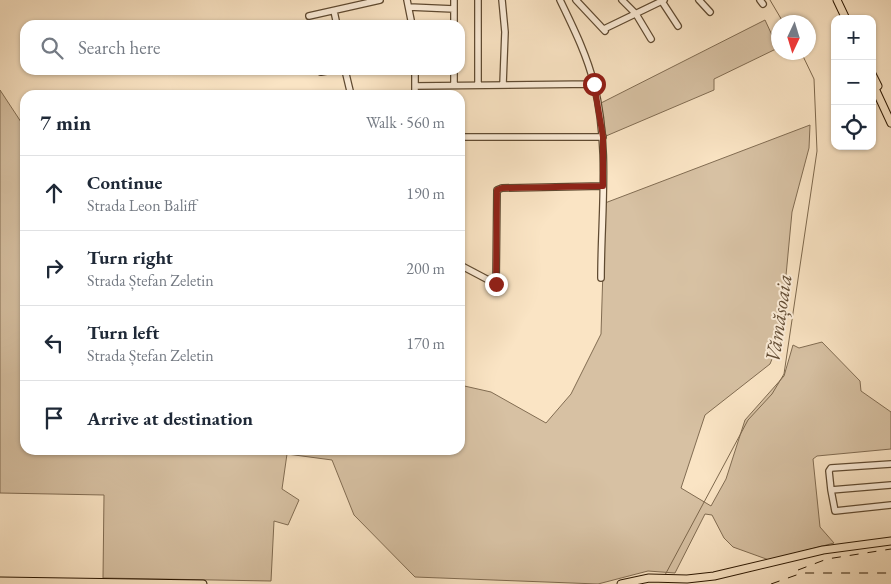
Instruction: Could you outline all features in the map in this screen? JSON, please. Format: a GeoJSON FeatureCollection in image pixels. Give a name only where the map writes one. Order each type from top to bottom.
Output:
{"type":"FeatureCollection","features":[{"type":"Feature","properties":{"kind":"main road"},"geometry":{"type":"LineString","coordinates":[[832,0],[839,15]]}},
{"type":"Feature","properties":{"kind":"main road"},"geometry":{"type":"LineString","coordinates":[[837,0],[844,15]]}},
{"type":"Feature","properties":{"kind":"main road"},"geometry":{"type":"LineString","coordinates":[[876,82],[891,113]]}},
{"type":"Feature","properties":{"kind":"main road"},"geometry":{"type":"LineString","coordinates":[[876,91],[891,123]]}},
{"type":"Feature","properties":{"kind":"main road"},"geometry":{"type":"LineString","coordinates":[[621,584],[638,579],[714,576],[824,550],[891,541]]}},
{"type":"Feature","properties":{"kind":"main road"},"geometry":{"type":"LineString","coordinates":[[0,581],[203,584]]}},
{"type":"Feature","properties":{"kind":"street"},"geometry":{"type":"LineString","coordinates":[[309,16],[380,0]]}},
{"type":"Feature","properties":{"kind":"street"},"geometry":{"type":"LineString","coordinates":[[407,0],[411,20]]}},
{"type":"Feature","properties":{"kind":"street"},"geometry":{"type":"LineString","coordinates":[[454,0],[454,20]]}},
{"type":"Feature","properties":{"kind":"street"},"geometry":{"type":"LineString","coordinates":[[478,0],[478,85]]}},
{"type":"Feature","properties":{"kind":"street"},"geometry":{"type":"LineString","coordinates":[[502,0],[504,32],[503,84]]}},
{"type":"Feature","properties":{"kind":"street"},"geometry":{"type":"LineString","coordinates":[[560,0],[573,28],[594,84],[603,137],[601,278]]}},
{"type":"Feature","properties":{"kind":"street"},"geometry":{"type":"LineString","coordinates":[[576,0],[605,31],[662,0],[678,26]]}},
{"type":"Feature","properties":{"kind":"street"},"geometry":{"type":"LineString","coordinates":[[622,0],[636,14],[651,39]]}},
{"type":"Feature","properties":{"kind":"street"},"geometry":{"type":"LineString","coordinates":[[698,0],[710,12]]}},
{"type":"Feature","properties":{"kind":"street"},"geometry":{"type":"LineString","coordinates":[[409,8],[454,9]]}},
{"type":"Feature","properties":{"kind":"street"},"geometry":{"type":"LineString","coordinates":[[334,11],[336,20]]}},
{"type":"Feature","properties":{"kind":"street"},"geometry":{"type":"LineString","coordinates":[[347,75],[350,90]]}},
{"type":"Feature","properties":{"kind":"street"},"geometry":{"type":"LineString","coordinates":[[415,75],[415,90]]}},
{"type":"Feature","properties":{"kind":"street"},"geometry":{"type":"LineString","coordinates":[[454,75],[454,85]]}},
{"type":"Feature","properties":{"kind":"street"},"geometry":{"type":"LineString","coordinates":[[415,86],[594,84]]}},
{"type":"Feature","properties":{"kind":"street"},"geometry":{"type":"LineString","coordinates":[[465,137],[603,137]]}},
{"type":"Feature","properties":{"kind":"street"},"geometry":{"type":"LineString","coordinates":[[465,268],[496,284],[497,190],[502,188],[603,186]]}},
{"type":"Feature","properties":{"kind":"street"},"geometry":{"type":"LineString","coordinates":[[891,464],[831,468],[829,470],[835,511],[891,506]]}},
{"type":"Feature","properties":{"kind":"street"},"geometry":{"type":"LineString","coordinates":[[831,490],[891,485]]}},
{"type":"Feature","properties":{"kind":"shaded area"},"geometry":{"type":"Polygon","coordinates":[[[765,20],[771,33],[771,51],[714,79],[714,90],[606,136],[601,103],[765,20]]]}},
{"type":"Feature","properties":{"kind":"shaded area"},"geometry":{"type":"Polygon","coordinates":[[[0,90],[20,120],[20,455],[287,455],[282,489],[299,500],[288,525],[274,521],[271,581],[103,578],[104,495],[0,493],[0,90]]]}},
{"type":"Feature","properties":{"kind":"shaded area"},"geometry":{"type":"Polygon","coordinates":[[[810,125],[809,148],[792,212],[780,339],[770,364],[705,415],[681,488],[711,506],[726,479],[745,420],[784,376],[793,345],[799,348],[822,342],[860,381],[861,391],[891,412],[891,449],[817,456],[813,459],[820,527],[834,543],[769,560],[733,547],[724,538],[712,515],[705,514],[675,573],[648,571],[598,584],[415,577],[354,515],[332,460],[294,455],[465,455],[465,386],[491,392],[546,423],[571,394],[601,334],[605,203],[810,125]]]}},
{"type":"Feature","properties":{"kind":"waterway","name":"Vămășoaia"},"geometry":{"type":"LineString","coordinates":[[770,0],[779,15]]}},
{"type":"Feature","properties":{"kind":"waterway","name":"Vămășoaia"},"geometry":{"type":"LineString","coordinates":[[665,575],[748,420],[772,394],[784,374],[817,151],[814,79],[805,60]]}},
{"type":"Feature","properties":{"kind":"railway"},"geometry":{"type":"LineString","coordinates":[[798,570],[827,559],[891,549]]}},
{"type":"Feature","properties":{"kind":"railway"},"geometry":{"type":"LineString","coordinates":[[771,584],[802,573],[891,573]]}},
{"type":"Feature","properties":{"kind":"route"},"geometry":{"type":"LineString","coordinates":[[496,284],[497,190],[502,188],[603,186],[603,137],[594,84]]}}]}
